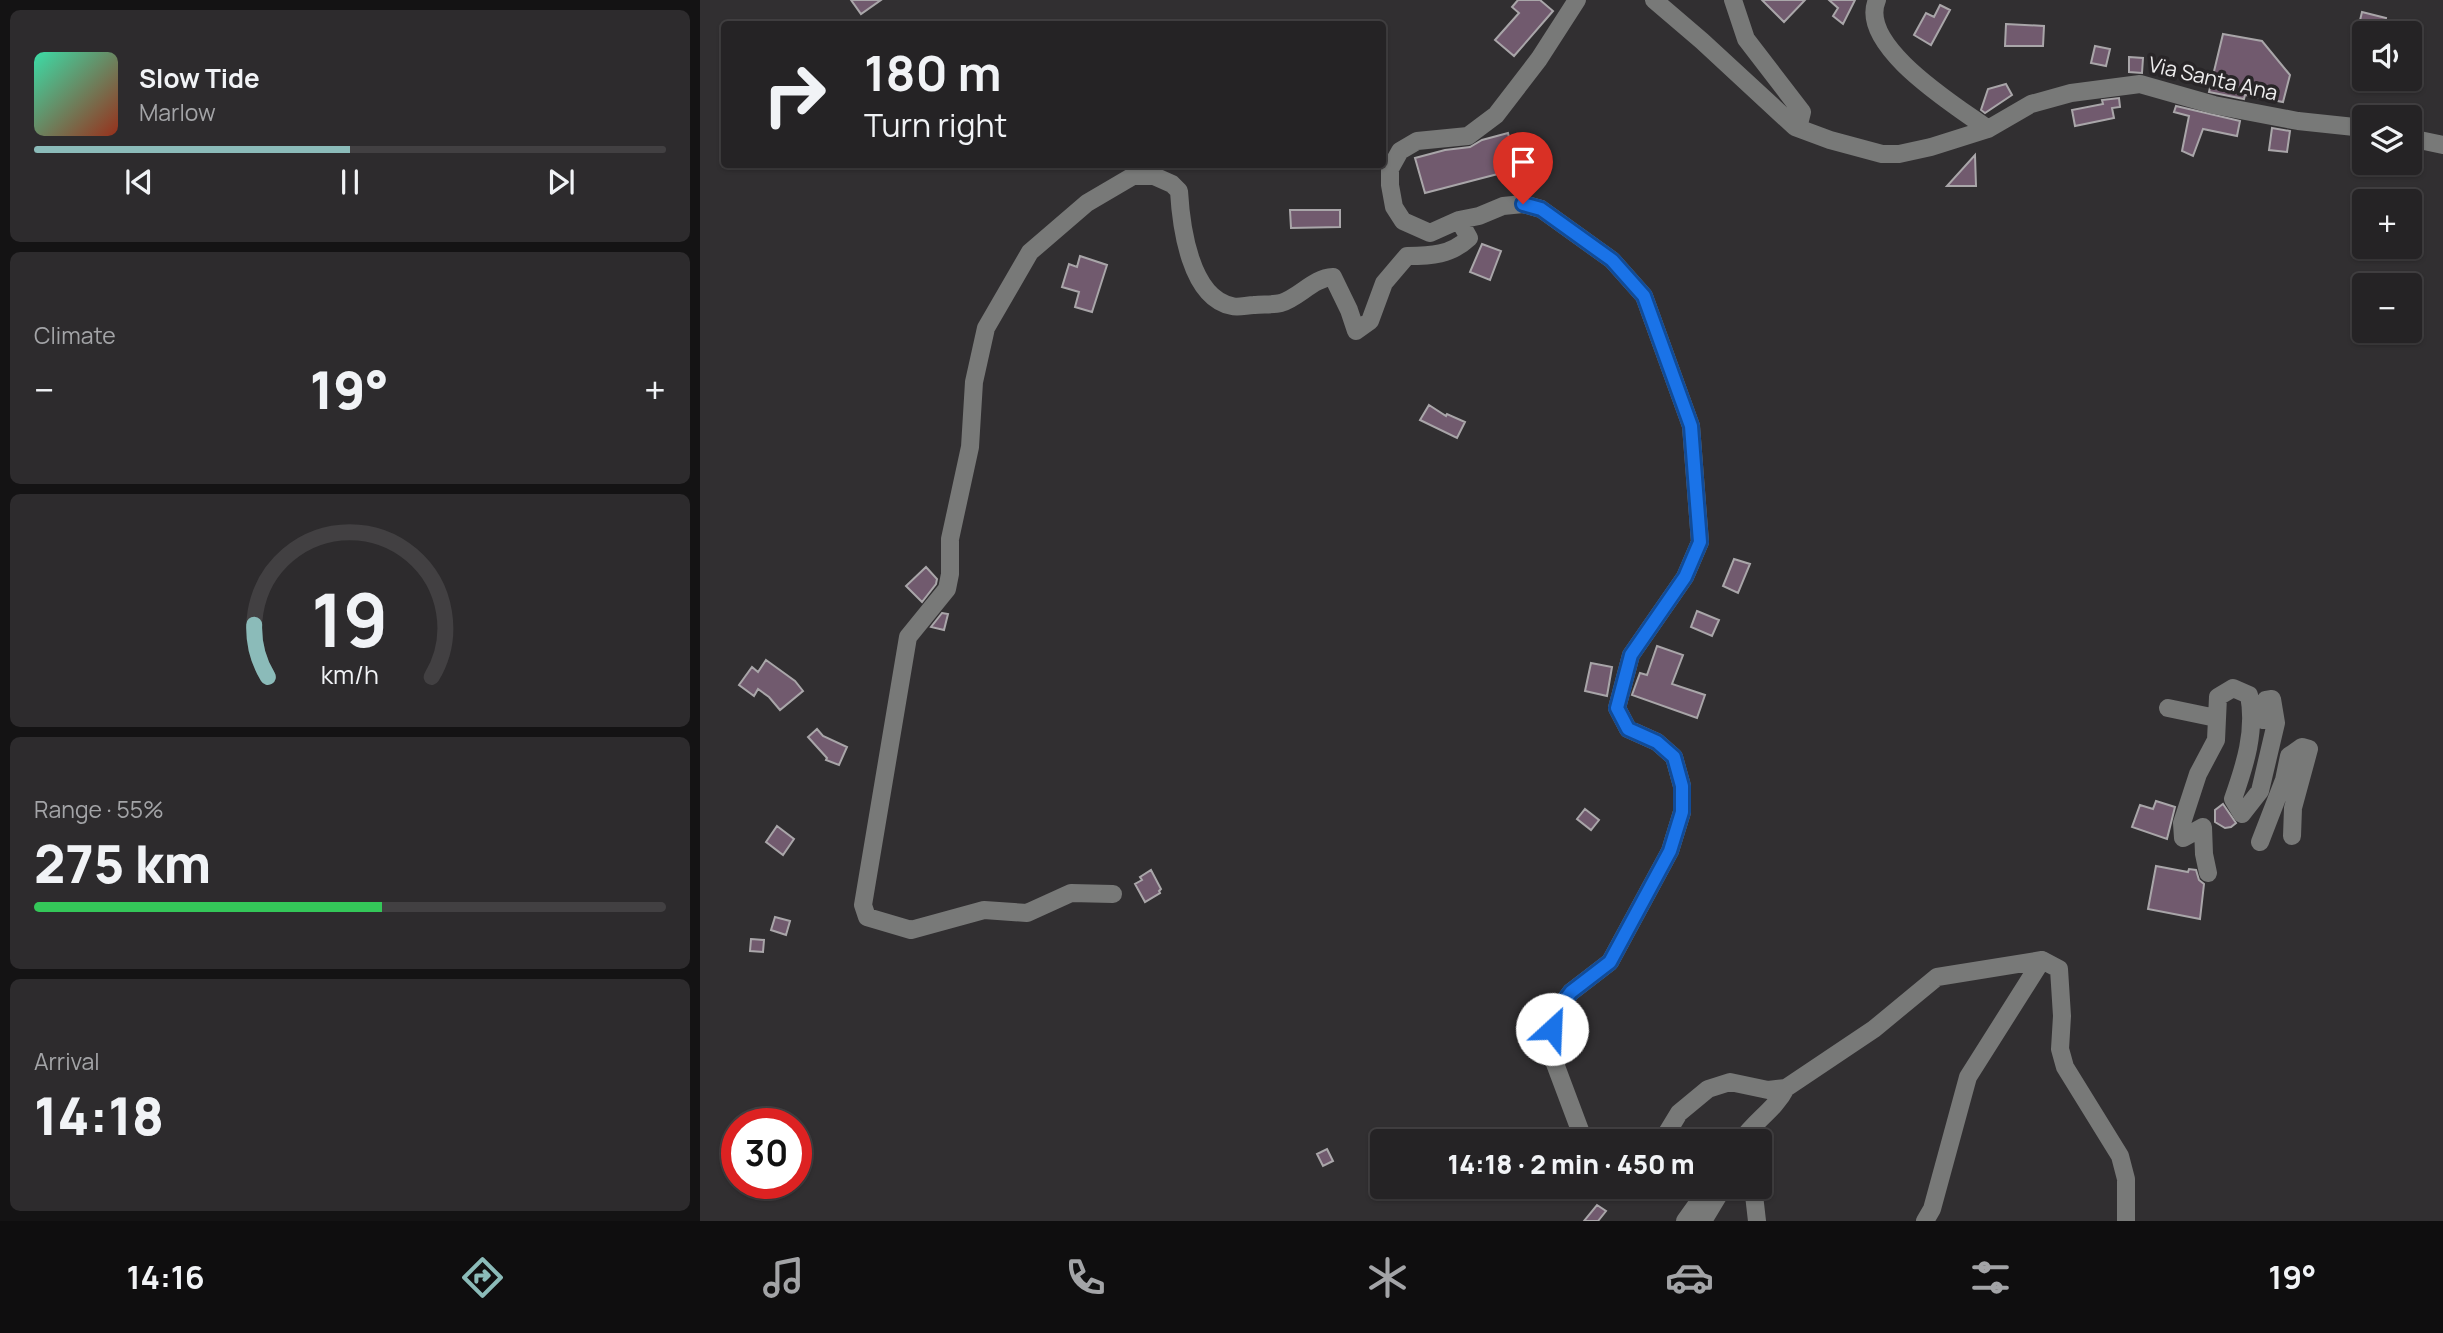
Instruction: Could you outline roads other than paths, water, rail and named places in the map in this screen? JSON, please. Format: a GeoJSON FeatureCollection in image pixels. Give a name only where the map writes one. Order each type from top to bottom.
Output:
{"type":"FeatureCollection","features":[{"type":"Feature","properties":{"kind":"street"},"geometry":{"type":"LineString","coordinates":[[1577,0],[1539,58],[1496,115],[1468,136],[1417,141],[1400,151],[1390,169],[1390,185],[1394,206],[1403,221],[1430,233],[1503,206],[1523,204],[1541,209],[1612,260],[1644,296],[1691,426],[1700,542],[1685,577],[1631,655],[1617,708],[1628,729],[1657,742],[1674,757],[1682,786],[1682,812],[1670,851],[1610,962],[1571,992],[1556,1012],[1548,1045],[1580,1129]]}},
{"type":"Feature","properties":{"kind":"street","name":"Via Santa Ana"},"geometry":{"type":"LineString","coordinates":[[1654,0],[1795,127],[1882,153],[1899,154],[1988,130],[2031,104],[2071,93],[2140,84],[2214,105],[2298,121],[2352,127]]}},
{"type":"Feature","properties":{"kind":"street"},"geometry":{"type":"LineString","coordinates":[[1733,0],[1746,39],[1802,112],[1795,127]]}},
{"type":"Feature","properties":{"kind":"street"},"geometry":{"type":"LineString","coordinates":[[1877,0],[1874,8],[1880,33],[1917,79],[1988,130]]}},
{"type":"Feature","properties":{"kind":"street"},"geometry":{"type":"LineString","coordinates":[[2422,141],[2443,145]]}},
{"type":"Feature","properties":{"kind":"street"},"geometry":{"type":"LineString","coordinates":[[1113,894],[1071,894],[1027,913],[984,909],[911,930],[867,917],[863,905],[908,637],[947,589],[950,539],[970,447],[974,382],[986,328],[1030,252],[1087,203],[1133,176],[1154,176],[1172,184],[1179,191],[1189,250],[1200,282],[1209,293],[1232,306],[1280,303],[1323,278],[1333,277],[1356,331],[1370,321],[1384,283],[1407,257],[1436,256],[1459,248],[1469,238],[1460,220]]}},
{"type":"Feature","properties":{"kind":"street"},"geometry":{"type":"LineString","coordinates":[[2208,873],[2203,827],[2183,838],[2182,823],[2198,774],[2216,740],[2218,697],[2233,688],[2249,695],[2253,716],[2242,774],[2233,799],[2242,814],[2260,791],[2276,723],[2272,699],[2266,700],[2263,720]]}},
{"type":"Feature","properties":{"kind":"street"},"geometry":{"type":"LineString","coordinates":[[2168,708],[2216,718]]}},
{"type":"Feature","properties":{"kind":"street"},"geometry":{"type":"LineString","coordinates":[[2250,803],[2263,834],[2284,780],[2289,756],[2302,747],[2309,749],[2303,780],[2293,808],[2292,836]]}},
{"type":"Feature","properties":{"kind":"street"},"geometry":{"type":"LineString","coordinates":[[1925,1221],[1932,1209],[1968,1077],[2042,960]]}},
{"type":"Feature","properties":{"kind":"street"},"geometry":{"type":"LineString","coordinates":[[1749,1129],[1783,1096],[1874,1029],[1937,977],[2042,960],[2059,969],[2062,1016],[2060,1049],[2065,1067],[2120,1156],[2126,1179],[2126,1221]]}},
{"type":"Feature","properties":{"kind":"street"},"geometry":{"type":"LineString","coordinates":[[1669,1129],[1679,1113],[1708,1089],[1730,1082],[1783,1096]]}},
{"type":"Feature","properties":{"kind":"street"},"geometry":{"type":"LineString","coordinates":[[1763,1129],[1783,1096]]}},
{"type":"Feature","properties":{"kind":"street"},"geometry":{"type":"LineString","coordinates":[[1685,1221],[1701,1199]]}},
{"type":"Feature","properties":{"kind":"street"},"geometry":{"type":"LineString","coordinates":[[1703,1221],[1716,1199]]}},
{"type":"Feature","properties":{"kind":"street"},"geometry":{"type":"LineString","coordinates":[[1754,1199],[1756,1221]]}}]}
